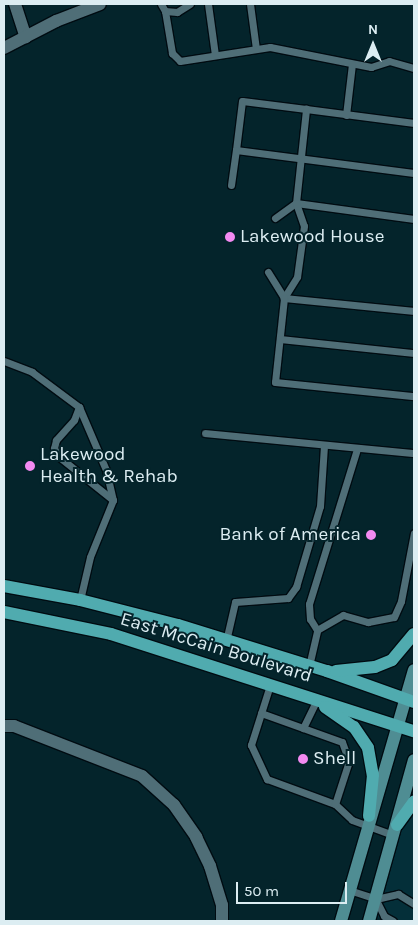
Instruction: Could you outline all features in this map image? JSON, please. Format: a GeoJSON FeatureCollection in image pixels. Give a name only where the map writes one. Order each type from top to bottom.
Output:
{"type":"FeatureCollection","features":[{"type":"Feature","properties":{"kind":"main road","name":"East McCain Boulevard"},"geometry":{"type":"LineString","coordinates":[[4,586],[80,600],[226,640],[327,671],[410,701]]}},
{"type":"Feature","properties":{"kind":"main road","name":"East McCain Boulevard"},"geometry":{"type":"LineString","coordinates":[[4,612],[103,632],[414,731]]}},
{"type":"Feature","properties":{"kind":"main road"},"geometry":{"type":"LineString","coordinates":[[327,671],[375,667],[392,660],[414,634]]}},
{"type":"Feature","properties":{"kind":"main road"},"geometry":{"type":"LineString","coordinates":[[317,701],[354,727],[368,748],[373,775],[368,821]]}},
{"type":"Feature","properties":{"kind":"main road"},"geometry":{"type":"LineString","coordinates":[[395,830],[414,802]]}},
{"type":"Feature","properties":{"kind":"street"},"geometry":{"type":"LineString","coordinates":[[15,4],[26,37]]}},
{"type":"Feature","properties":{"kind":"street"},"geometry":{"type":"LineString","coordinates":[[4,48],[56,21],[100,4]]}},
{"type":"Feature","properties":{"kind":"street"},"geometry":{"type":"LineString","coordinates":[[341,921],[368,821],[398,726],[410,701],[414,670]]}},
{"type":"Feature","properties":{"kind":"street"},"geometry":{"type":"LineString","coordinates":[[4,726],[14,726],[142,776],[174,805],[196,837],[210,866],[222,905],[222,921]]}},
{"type":"Feature","properties":{"kind":"street"},"geometry":{"type":"LineString","coordinates":[[369,921],[414,760]]}},
{"type":"Feature","properties":{"kind":"lane"},"geometry":{"type":"LineString","coordinates":[[161,4],[165,11],[172,53],[180,61],[270,47],[371,67],[389,61],[414,68]]}},
{"type":"Feature","properties":{"kind":"lane"},"geometry":{"type":"LineString","coordinates":[[165,11],[178,12],[190,4]]}},
{"type":"Feature","properties":{"kind":"lane"},"geometry":{"type":"LineString","coordinates":[[208,4],[215,55]]}},
{"type":"Feature","properties":{"kind":"lane"},"geometry":{"type":"LineString","coordinates":[[250,4],[256,49]]}},
{"type":"Feature","properties":{"kind":"lane"},"geometry":{"type":"LineString","coordinates":[[346,115],[352,64]]}},
{"type":"Feature","properties":{"kind":"lane"},"geometry":{"type":"LineString","coordinates":[[231,186],[242,100],[414,123]]}},
{"type":"Feature","properties":{"kind":"lane"},"geometry":{"type":"LineString","coordinates":[[306,109],[296,203],[304,226],[297,277],[284,298],[275,382],[414,396]]}},
{"type":"Feature","properties":{"kind":"lane"},"geometry":{"type":"LineString","coordinates":[[236,150],[414,173]]}},
{"type":"Feature","properties":{"kind":"lane"},"geometry":{"type":"LineString","coordinates":[[276,218],[296,203],[414,219]]}},
{"type":"Feature","properties":{"kind":"lane"},"geometry":{"type":"LineString","coordinates":[[268,272],[284,298]]}},
{"type":"Feature","properties":{"kind":"lane"},"geometry":{"type":"LineString","coordinates":[[284,298],[414,311]]}},
{"type":"Feature","properties":{"kind":"lane"},"geometry":{"type":"LineString","coordinates":[[280,339],[414,353]]}},
{"type":"Feature","properties":{"kind":"lane"},"geometry":{"type":"LineString","coordinates":[[4,361],[32,372],[79,407],[106,470],[112,500],[90,557],[80,600]]}},
{"type":"Feature","properties":{"kind":"lane"},"geometry":{"type":"LineString","coordinates":[[79,407],[74,420],[56,440],[54,448],[58,456],[112,500]]}},
{"type":"Feature","properties":{"kind":"lane"},"geometry":{"type":"LineString","coordinates":[[205,433],[324,446],[414,453]]}},
{"type":"Feature","properties":{"kind":"lane"},"geometry":{"type":"LineString","coordinates":[[226,640],[235,602],[288,598],[296,587],[320,506],[324,446]]}},
{"type":"Feature","properties":{"kind":"lane"},"geometry":{"type":"LineString","coordinates":[[310,666],[317,630],[310,619],[309,604],[357,449]]}},
{"type":"Feature","properties":{"kind":"lane"},"geometry":{"type":"LineString","coordinates":[[317,630],[343,615],[368,622],[394,617],[401,601],[414,533]]}},
{"type":"Feature","properties":{"kind":"lane"},"geometry":{"type":"LineString","coordinates":[[270,685],[251,745],[267,779],[334,804],[352,820],[368,821],[395,830]]}},
{"type":"Feature","properties":{"kind":"lane"},"geometry":{"type":"LineString","coordinates":[[303,728],[317,701]]}},
{"type":"Feature","properties":{"kind":"lane"},"geometry":{"type":"LineString","coordinates":[[261,713],[342,742],[349,761],[334,804]]}},
{"type":"Feature","properties":{"kind":"lane"},"geometry":{"type":"LineString","coordinates":[[349,890],[376,899],[398,894],[414,904]]}},
{"type":"Feature","properties":{"kind":"lane"},"geometry":{"type":"LineString","coordinates":[[376,899],[384,916],[393,921]]}},
{"type":"Feature","properties":{"kind":"shaded area"},"geometry":{"type":"Polygon","coordinates":[[[414,807],[414,921],[387,921],[371,915],[393,835],[414,807]]]}},
{"type":"Feature","properties":{"kind":"place","name":"Lakewood House"},"geometry":{"type":"Point","coordinates":[230,237]}},
{"type":"Feature","properties":{"kind":"place","name":"Lakewood Health & Rehab"},"geometry":{"type":"Point","coordinates":[30,466]}},
{"type":"Feature","properties":{"kind":"place","name":"Bank of America"},"geometry":{"type":"Point","coordinates":[371,535]}},
{"type":"Feature","properties":{"kind":"place","name":"Shell"},"geometry":{"type":"Point","coordinates":[303,759]}}]}
